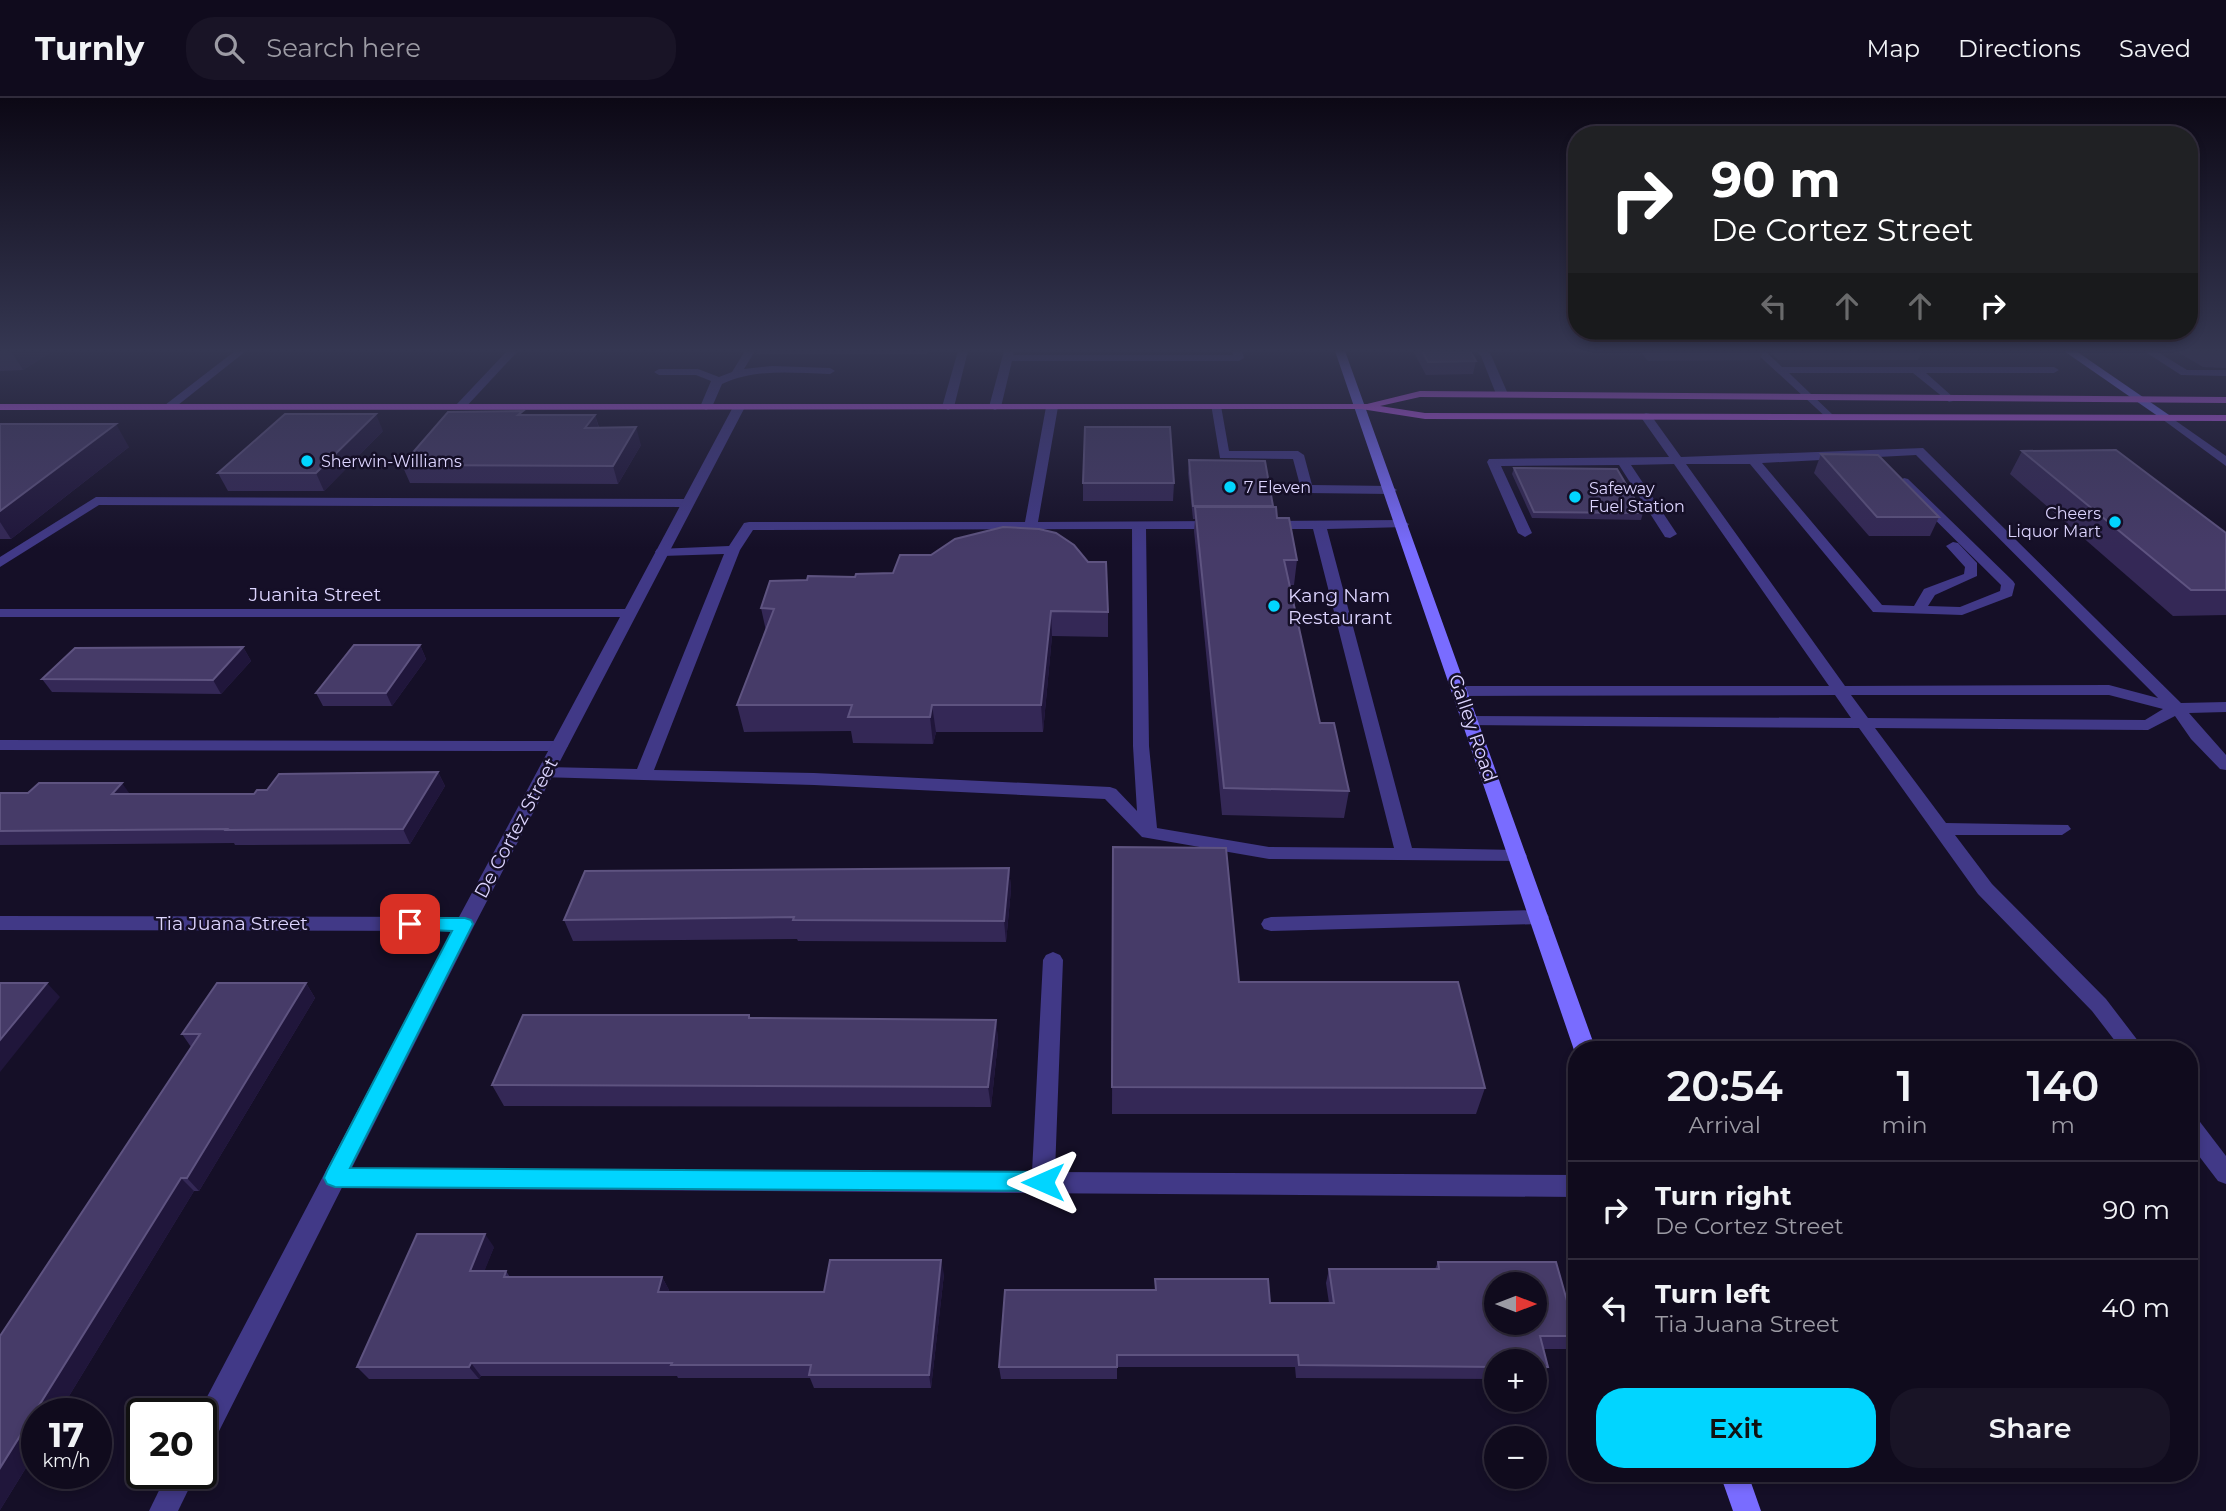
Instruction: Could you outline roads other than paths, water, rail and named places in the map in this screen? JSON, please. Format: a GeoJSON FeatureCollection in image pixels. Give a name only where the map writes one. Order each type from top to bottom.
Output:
{"type":"FeatureCollection","features":[{"type":"Feature","properties":{"kind":"main road","name":"Galley Road"},"geometry":{"type":"LineString","coordinates":[[1365,417],[1582,1041]]}},
{"type":"Feature","properties":{"kind":"main road"},"geometry":{"type":"LineString","coordinates":[[1818,417],[2226,418]]}},
{"type":"Feature","properties":{"kind":"main road"},"geometry":{"type":"LineString","coordinates":[[1737,1482],[1747,1511]]}},
{"type":"Feature","properties":{"kind":"street","name":"De Cortez Street"},"geometry":{"type":"LineString","coordinates":[[217,1406],[465,924],[734,417]]}},
{"type":"Feature","properties":{"kind":"street"},"geometry":{"type":"LineString","coordinates":[[1031,526],[1050,417]]}},
{"type":"Feature","properties":{"kind":"street"},"geometry":{"type":"LineString","coordinates":[[1217,417],[1224,455],[1298,455],[1307,489],[1391,490]]}},
{"type":"Feature","properties":{"kind":"street"},"geometry":{"type":"LineString","coordinates":[[1647,417],[1863,723],[1985,889],[2099,1004],[2127,1041]]}},
{"type":"Feature","properties":{"kind":"street"},"geometry":{"type":"LineString","coordinates":[[2166,418],[2226,446]]}},
{"type":"Feature","properties":{"kind":"street"},"geometry":{"type":"LineString","coordinates":[[2166,418],[2226,462]]}},
{"type":"Feature","properties":{"kind":"street"},"geometry":{"type":"LineString","coordinates":[[1525,533],[1493,462],[1753,460],[1888,469],[1919,451],[2177,708],[2197,735],[2226,765]]}},
{"type":"Feature","properties":{"kind":"street"},"geometry":{"type":"LineString","coordinates":[[1753,460],[1878,609],[1962,611],[2007,593],[2008,584],[1888,469]]}},
{"type":"Feature","properties":{"kind":"street"},"geometry":{"type":"LineString","coordinates":[[1623,462],[1670,534]]}},
{"type":"Feature","properties":{"kind":"street"},"geometry":{"type":"LineString","coordinates":[[1888,469],[1972,566],[1970,576],[1929,592],[1919,610]]}},
{"type":"Feature","properties":{"kind":"street"},"geometry":{"type":"LineString","coordinates":[[0,563],[96,501],[688,503]]}},
{"type":"Feature","properties":{"kind":"street"},"geometry":{"type":"LineString","coordinates":[[643,775],[733,550],[749,526],[1402,524]]}},
{"type":"Feature","properties":{"kind":"street"},"geometry":{"type":"LineString","coordinates":[[1319,525],[1405,855]]}},
{"type":"Feature","properties":{"kind":"street"},"geometry":{"type":"LineString","coordinates":[[1139,526],[1140,746],[1148,833]]}},
{"type":"Feature","properties":{"kind":"street"},"geometry":{"type":"LineString","coordinates":[[662,552],[733,550]]}},
{"type":"Feature","properties":{"kind":"street","name":"Juanita Street"},"geometry":{"type":"LineString","coordinates":[[0,613],[630,613]]}},
{"type":"Feature","properties":{"kind":"street"},"geometry":{"type":"LineString","coordinates":[[1460,691],[2109,690],[2177,708],[2226,707]]}},
{"type":"Feature","properties":{"kind":"street"},"geometry":{"type":"LineString","coordinates":[[1470,721],[2148,725],[2177,708]]}},
{"type":"Feature","properties":{"kind":"street"},"geometry":{"type":"LineString","coordinates":[[0,745],[560,746]]}},
{"type":"Feature","properties":{"kind":"street"},"geometry":{"type":"LineString","coordinates":[[546,773],[814,779],[1110,793],[1148,833],[1269,853],[1518,856]]}},
{"type":"Feature","properties":{"kind":"street"},"geometry":{"type":"LineString","coordinates":[[1940,829],[2062,829]]}},
{"type":"Feature","properties":{"kind":"street"},"geometry":{"type":"LineString","coordinates":[[1271,924],[1539,917]]}},
{"type":"Feature","properties":{"kind":"street","name":"Tia Juana Street"},"geometry":{"type":"LineString","coordinates":[[0,923],[465,924]]}},
{"type":"Feature","properties":{"kind":"street"},"geometry":{"type":"LineString","coordinates":[[1043,1182],[1053,960]]}},
{"type":"Feature","properties":{"kind":"street"},"geometry":{"type":"LineString","coordinates":[[2198,1137],[2226,1174]]}},
{"type":"Feature","properties":{"kind":"street"},"geometry":{"type":"LineString","coordinates":[[335,1178],[1568,1186]]}},
{"type":"Feature","properties":{"kind":"street"},"geometry":{"type":"LineString","coordinates":[[163,1511],[174,1489]]}},
{"type":"Feature","properties":{"kind":"place","name":"Sherwin-Williams"},"geometry":{"type":"Point","coordinates":[307,461]}},
{"type":"Feature","properties":{"kind":"place","name":"7 Eleven"},"geometry":{"type":"Point","coordinates":[1230,487]}},
{"type":"Feature","properties":{"kind":"place","name":"Safeway Fuel Station"},"geometry":{"type":"Point","coordinates":[1575,497]}},
{"type":"Feature","properties":{"kind":"place","name":"Cheers Liquor Mart"},"geometry":{"type":"Point","coordinates":[2115,522]}},
{"type":"Feature","properties":{"kind":"place","name":"Kang Nam Restaurant"},"geometry":{"type":"Point","coordinates":[1274,606]}}]}
